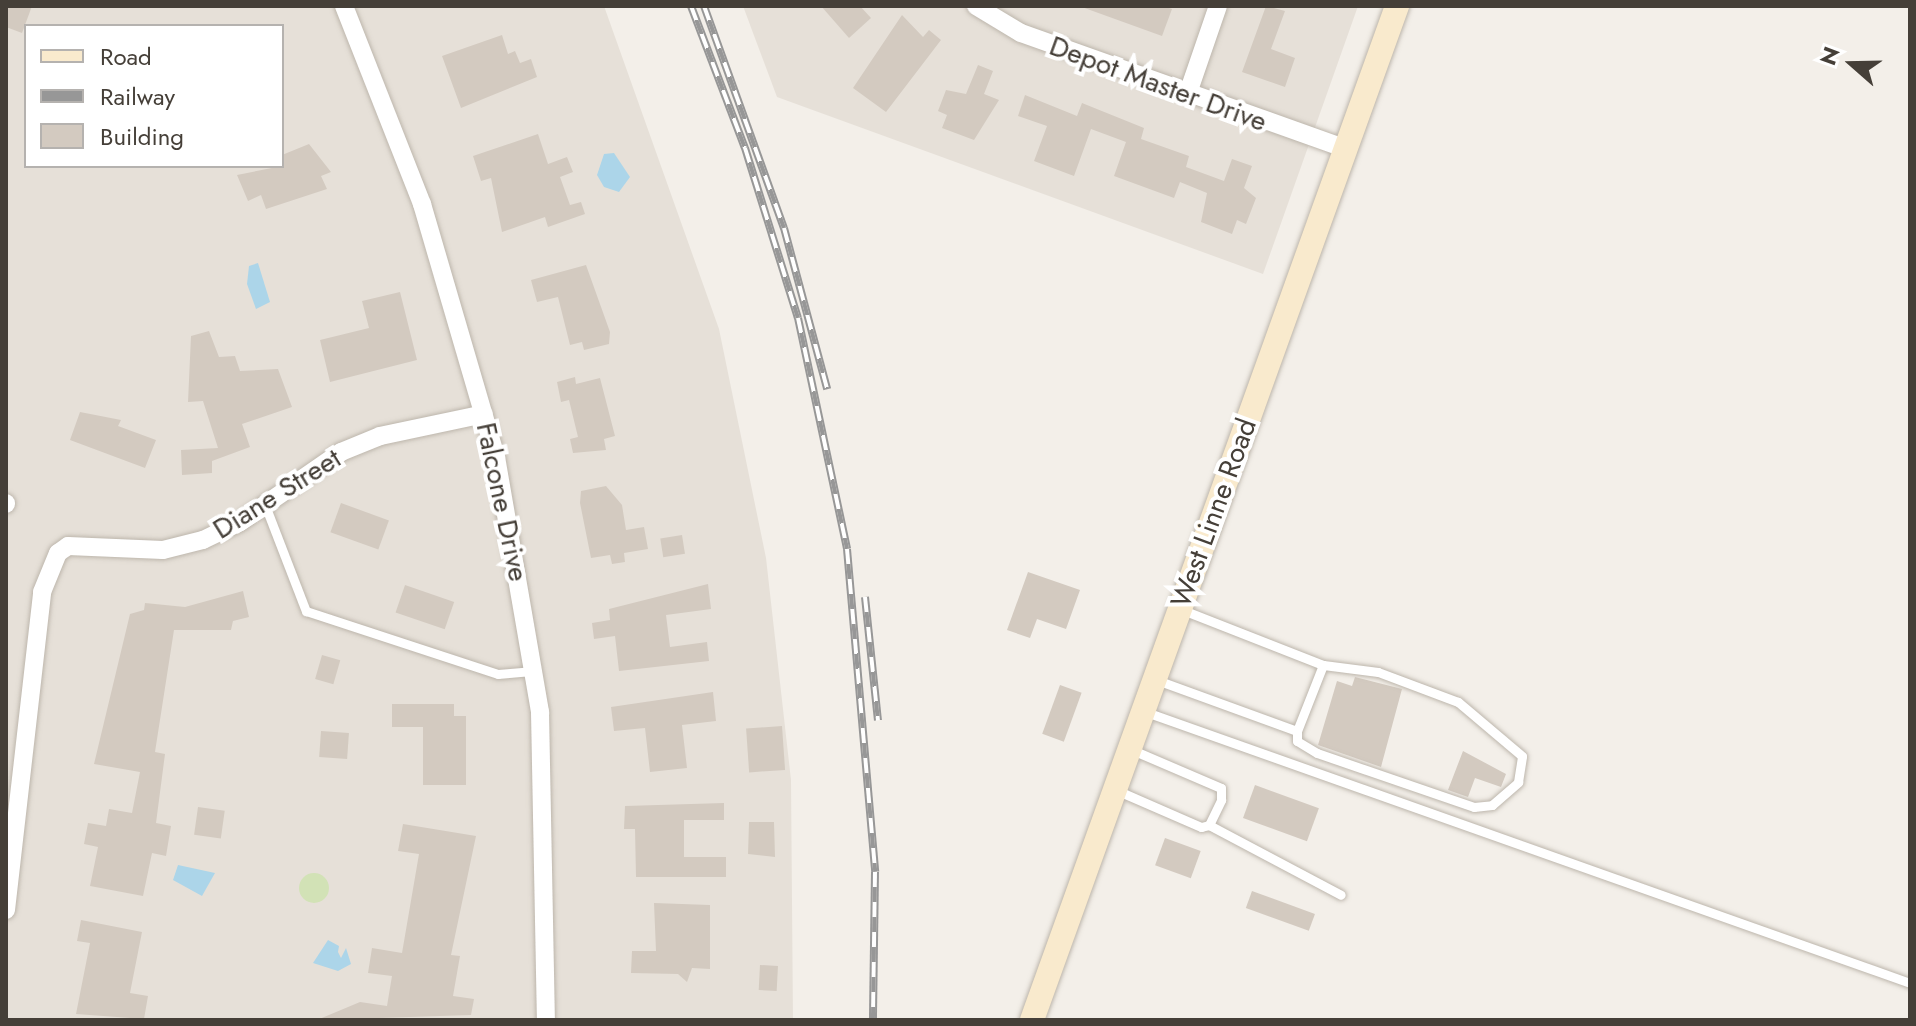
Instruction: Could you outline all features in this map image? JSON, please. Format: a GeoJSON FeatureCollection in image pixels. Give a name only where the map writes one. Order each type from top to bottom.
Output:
{"type":"FeatureCollection","features":[{"type":"Feature","properties":{"kind":"street","name":"Falcone Drive"},"geometry":{"type":"LineString","coordinates":[[344,6],[422,204],[484,414],[534,671],[547,846],[546,1020]]}},
{"type":"Feature","properties":{"kind":"street","name":"Depot Master Drive"},"geometry":{"type":"LineString","coordinates":[[976,6],[1021,33],[1346,149]]}},
{"type":"Feature","properties":{"kind":"street"},"geometry":{"type":"LineString","coordinates":[[1188,93],[1218,6]]}},
{"type":"Feature","properties":{"kind":"street","name":"West Linne Road"},"geometry":{"type":"LineString","coordinates":[[1032,1020],[1397,6]]}},
{"type":"Feature","properties":{"kind":"street","name":"Diane Street"},"geometry":{"type":"LineString","coordinates":[[6,910],[42,592],[48,570],[68,546],[163,550],[203,540],[265,505],[354,446],[484,414]]}},
{"type":"Feature","properties":{"kind":"lane"},"geometry":{"type":"LineString","coordinates":[[265,505],[306,611],[498,674],[534,671]]}},
{"type":"Feature","properties":{"kind":"lane"},"geometry":{"type":"LineString","coordinates":[[1180,609],[1323,665],[1378,672],[1458,702],[1522,756],[1518,782],[1492,805],[1474,807],[1317,753],[1297,741],[1297,731],[1323,665]]}},
{"type":"Feature","properties":{"kind":"lane"},"geometry":{"type":"LineString","coordinates":[[1154,679],[1297,731]]}},
{"type":"Feature","properties":{"kind":"lane"},"geometry":{"type":"LineString","coordinates":[[1143,711],[1910,983]]}},
{"type":"Feature","properties":{"kind":"lane"},"geometry":{"type":"LineString","coordinates":[[1129,749],[1221,788],[1209,825]]}},
{"type":"Feature","properties":{"kind":"lane"},"geometry":{"type":"LineString","coordinates":[[1116,790],[1209,825],[1341,895]]}},
{"type":"Feature","properties":{"kind":"shaded area"},"geometry":{"type":"Polygon","coordinates":[[[6,6],[604,6],[719,329],[766,558],[791,780],[793,1020],[6,1020],[6,6]]]}},
{"type":"Feature","properties":{"kind":"shaded area"},"geometry":{"type":"Polygon","coordinates":[[[743,6],[1358,6],[1263,274],[777,97],[743,6]]]}},
{"type":"Feature","properties":{"kind":"green space"},"geometry":{"type":"Polygon","coordinates":[[[314,873],[325,877],[329,888],[325,899],[314,903],[303,899],[299,888],[303,877],[314,873]]]}},
{"type":"Feature","properties":{"kind":"water"},"geometry":{"type":"Polygon","coordinates":[[[614,153],[630,177],[619,192],[604,187],[597,175],[604,154],[614,153]]]}},
{"type":"Feature","properties":{"kind":"water"},"geometry":{"type":"Polygon","coordinates":[[[258,263],[270,302],[256,309],[247,284],[249,266],[258,263]]]}},
{"type":"Feature","properties":{"kind":"water"},"geometry":{"type":"Polygon","coordinates":[[[178,865],[215,873],[202,896],[173,880],[178,865]]]}},
{"type":"Feature","properties":{"kind":"water"},"geometry":{"type":"Polygon","coordinates":[[[328,940],[339,946],[341,958],[346,948],[351,964],[338,971],[313,963],[328,940]]]}},
{"type":"Feature","properties":{"kind":"building"},"geometry":{"type":"Polygon","coordinates":[[[6,6],[32,6],[22,33],[6,27],[6,6]]]}},
{"type":"Feature","properties":{"kind":"building"},"geometry":{"type":"Polygon","coordinates":[[[821,6],[860,6],[871,18],[849,38],[821,6]]]}},
{"type":"Feature","properties":{"kind":"building"},"geometry":{"type":"Polygon","coordinates":[[[1079,6],[1163,6],[1172,9],[1162,36],[1079,6]]]}},
{"type":"Feature","properties":{"kind":"building"},"geometry":{"type":"Polygon","coordinates":[[[1266,6],[1285,11],[1271,49],[1295,58],[1285,87],[1242,72],[1266,6]]]}},
{"type":"Feature","properties":{"kind":"building"},"geometry":{"type":"Polygon","coordinates":[[[902,15],[923,37],[929,30],[941,40],[886,112],[853,88],[902,15]]]}},
{"type":"Feature","properties":{"kind":"building"},"geometry":{"type":"Polygon","coordinates":[[[502,35],[508,54],[515,51],[520,63],[531,59],[537,77],[461,108],[442,56],[502,35]]]}},
{"type":"Feature","properties":{"kind":"building"},"geometry":{"type":"Polygon","coordinates":[[[978,65],[993,71],[984,94],[999,100],[974,140],[942,128],[947,115],[938,111],[946,90],[966,94],[978,65]]]}},
{"type":"Feature","properties":{"kind":"building"},"geometry":{"type":"Polygon","coordinates":[[[1025,95],[1077,116],[1082,103],[1144,128],[1141,139],[1189,156],[1186,167],[1224,181],[1232,159],[1252,166],[1244,188],[1256,198],[1246,224],[1237,220],[1232,234],[1201,222],[1207,193],[1180,182],[1174,198],[1114,176],[1126,142],[1091,129],[1074,176],[1034,161],[1047,126],[1018,116],[1025,95]]]}},
{"type":"Feature","properties":{"kind":"building"},"geometry":{"type":"Polygon","coordinates":[[[538,134],[548,164],[567,157],[573,172],[560,177],[570,205],[581,202],[585,214],[548,227],[545,217],[502,232],[491,178],[481,181],[473,156],[538,134]]]}},
{"type":"Feature","properties":{"kind":"building"},"geometry":{"type":"Polygon","coordinates":[[[309,144],[331,172],[321,176],[327,189],[266,209],[261,195],[248,201],[237,175],[284,168],[284,154],[309,144]]]}},
{"type":"Feature","properties":{"kind":"building"},"geometry":{"type":"Polygon","coordinates":[[[586,265],[610,332],[609,344],[584,350],[582,342],[570,345],[558,297],[537,302],[531,280],[586,265]]]}},
{"type":"Feature","properties":{"kind":"building"},"geometry":{"type":"Polygon","coordinates":[[[400,292],[417,360],[330,382],[320,340],[369,328],[362,301],[400,292]]]}},
{"type":"Feature","properties":{"kind":"building"},"geometry":{"type":"Polygon","coordinates":[[[209,331],[219,357],[235,356],[240,371],[278,369],[292,407],[242,424],[250,447],[212,461],[212,473],[182,475],[181,450],[218,448],[203,401],[188,402],[191,336],[209,331]]]}},
{"type":"Feature","properties":{"kind":"building"},"geometry":{"type":"Polygon","coordinates":[[[575,377],[576,384],[600,378],[615,436],[604,439],[606,450],[573,453],[570,439],[578,437],[569,400],[561,402],[557,382],[575,377]]]}},
{"type":"Feature","properties":{"kind":"building"},"geometry":{"type":"Polygon","coordinates":[[[80,412],[121,420],[118,426],[156,440],[145,468],[70,440],[80,412]]]}},
{"type":"Feature","properties":{"kind":"building"},"geometry":{"type":"Polygon","coordinates":[[[606,486],[622,505],[626,530],[644,527],[648,549],[624,553],[625,562],[612,564],[610,555],[591,558],[580,503],[581,491],[606,486]]]}},
{"type":"Feature","properties":{"kind":"building"},"geometry":{"type":"Polygon","coordinates":[[[341,503],[389,520],[378,550],[330,532],[341,503]]]}},
{"type":"Feature","properties":{"kind":"building"},"geometry":{"type":"Polygon","coordinates":[[[682,535],[685,554],[663,557],[660,538],[682,535]]]}},
{"type":"Feature","properties":{"kind":"building"},"geometry":{"type":"Polygon","coordinates":[[[1028,572],[1080,590],[1066,629],[1037,619],[1030,638],[1007,630],[1028,572]]]}},
{"type":"Feature","properties":{"kind":"building"},"geometry":{"type":"Polygon","coordinates":[[[708,584],[711,609],[666,615],[670,647],[707,642],[709,661],[619,671],[615,636],[594,639],[592,623],[610,620],[609,609],[708,584]]]}},
{"type":"Feature","properties":{"kind":"building"},"geometry":{"type":"Polygon","coordinates":[[[405,585],[454,602],[445,629],[396,612],[405,585]]]}},
{"type":"Feature","properties":{"kind":"building"},"geometry":{"type":"Polygon","coordinates":[[[243,591],[249,617],[233,621],[231,630],[174,630],[155,752],[165,754],[156,823],[171,826],[166,856],[152,853],[143,896],[90,886],[98,847],[84,844],[88,823],[106,826],[109,809],[132,813],[140,772],[94,764],[130,614],[144,610],[145,603],[185,607],[243,591]]]}},
{"type":"Feature","properties":{"kind":"building"},"geometry":{"type":"Polygon","coordinates":[[[322,655],[340,660],[333,684],[315,679],[322,655]]]}},
{"type":"Feature","properties":{"kind":"building"},"geometry":{"type":"Polygon","coordinates":[[[1355,677],[1402,689],[1381,767],[1318,745],[1337,681],[1352,686],[1355,677]]]}},
{"type":"Feature","properties":{"kind":"building"},"geometry":{"type":"Polygon","coordinates":[[[1060,685],[1082,693],[1064,742],[1042,734],[1060,685]]]}},
{"type":"Feature","properties":{"kind":"building"},"geometry":{"type":"Polygon","coordinates":[[[713,692],[716,721],[682,725],[687,768],[650,772],[645,728],[614,731],[611,707],[713,692]]]}},
{"type":"Feature","properties":{"kind":"building"},"geometry":{"type":"Polygon","coordinates":[[[392,704],[454,704],[454,716],[466,716],[466,785],[423,785],[423,727],[392,727],[392,704]]]}},
{"type":"Feature","properties":{"kind":"building"},"geometry":{"type":"Polygon","coordinates":[[[782,726],[785,770],[749,772],[746,729],[782,726]]]}},
{"type":"Feature","properties":{"kind":"building"},"geometry":{"type":"Polygon","coordinates":[[[321,731],[349,733],[347,759],[319,757],[321,731]]]}},
{"type":"Feature","properties":{"kind":"building"},"geometry":{"type":"Polygon","coordinates":[[[1463,751],[1506,774],[1501,787],[1475,778],[1468,797],[1448,790],[1463,751]]]}},
{"type":"Feature","properties":{"kind":"building"},"geometry":{"type":"Polygon","coordinates":[[[1255,785],[1319,808],[1307,841],[1243,818],[1255,785]]]}},
{"type":"Feature","properties":{"kind":"building"},"geometry":{"type":"Polygon","coordinates":[[[724,803],[724,820],[684,820],[684,857],[726,857],[726,877],[636,877],[635,829],[624,829],[625,806],[724,803]]]}},
{"type":"Feature","properties":{"kind":"building"},"geometry":{"type":"Polygon","coordinates":[[[198,807],[225,811],[221,838],[194,835],[198,807]]]}},
{"type":"Feature","properties":{"kind":"building"},"geometry":{"type":"Polygon","coordinates":[[[749,822],[774,822],[775,857],[748,854],[749,822]]]}},
{"type":"Feature","properties":{"kind":"building"},"geometry":{"type":"Polygon","coordinates":[[[403,824],[476,836],[451,955],[460,956],[453,996],[474,999],[471,1015],[317,1020],[360,1002],[387,1006],[392,976],[368,973],[372,948],[402,953],[419,854],[398,851],[403,824]]]}},
{"type":"Feature","properties":{"kind":"building"},"geometry":{"type":"Polygon","coordinates":[[[1165,838],[1201,851],[1191,878],[1155,865],[1165,838]]]}},
{"type":"Feature","properties":{"kind":"building"},"geometry":{"type":"Polygon","coordinates":[[[1252,891],[1315,914],[1309,931],[1246,908],[1252,891]]]}},
{"type":"Feature","properties":{"kind":"building"},"geometry":{"type":"Polygon","coordinates":[[[654,903],[710,905],[710,969],[692,968],[687,982],[678,974],[631,973],[632,951],[656,951],[654,903]]]}},
{"type":"Feature","properties":{"kind":"building"},"geometry":{"type":"Polygon","coordinates":[[[81,920],[142,932],[130,993],[148,996],[144,1019],[76,1014],[90,943],[77,941],[81,920]]]}},
{"type":"Feature","properties":{"kind":"building"},"geometry":{"type":"Polygon","coordinates":[[[760,965],[778,966],[777,991],[759,990],[760,965]]]}},
{"type":"Feature","properties":{"kind":"railway"},"geometry":{"type":"LineString","coordinates":[[691,6],[745,148],[798,318],[847,549],[875,872],[873,1020]]}},
{"type":"Feature","properties":{"kind":"railway"},"geometry":{"type":"LineString","coordinates":[[704,6],[784,228],[827,389]]}},
{"type":"Feature","properties":{"kind":"railway"},"geometry":{"type":"LineString","coordinates":[[865,597],[878,720]]}}]}
